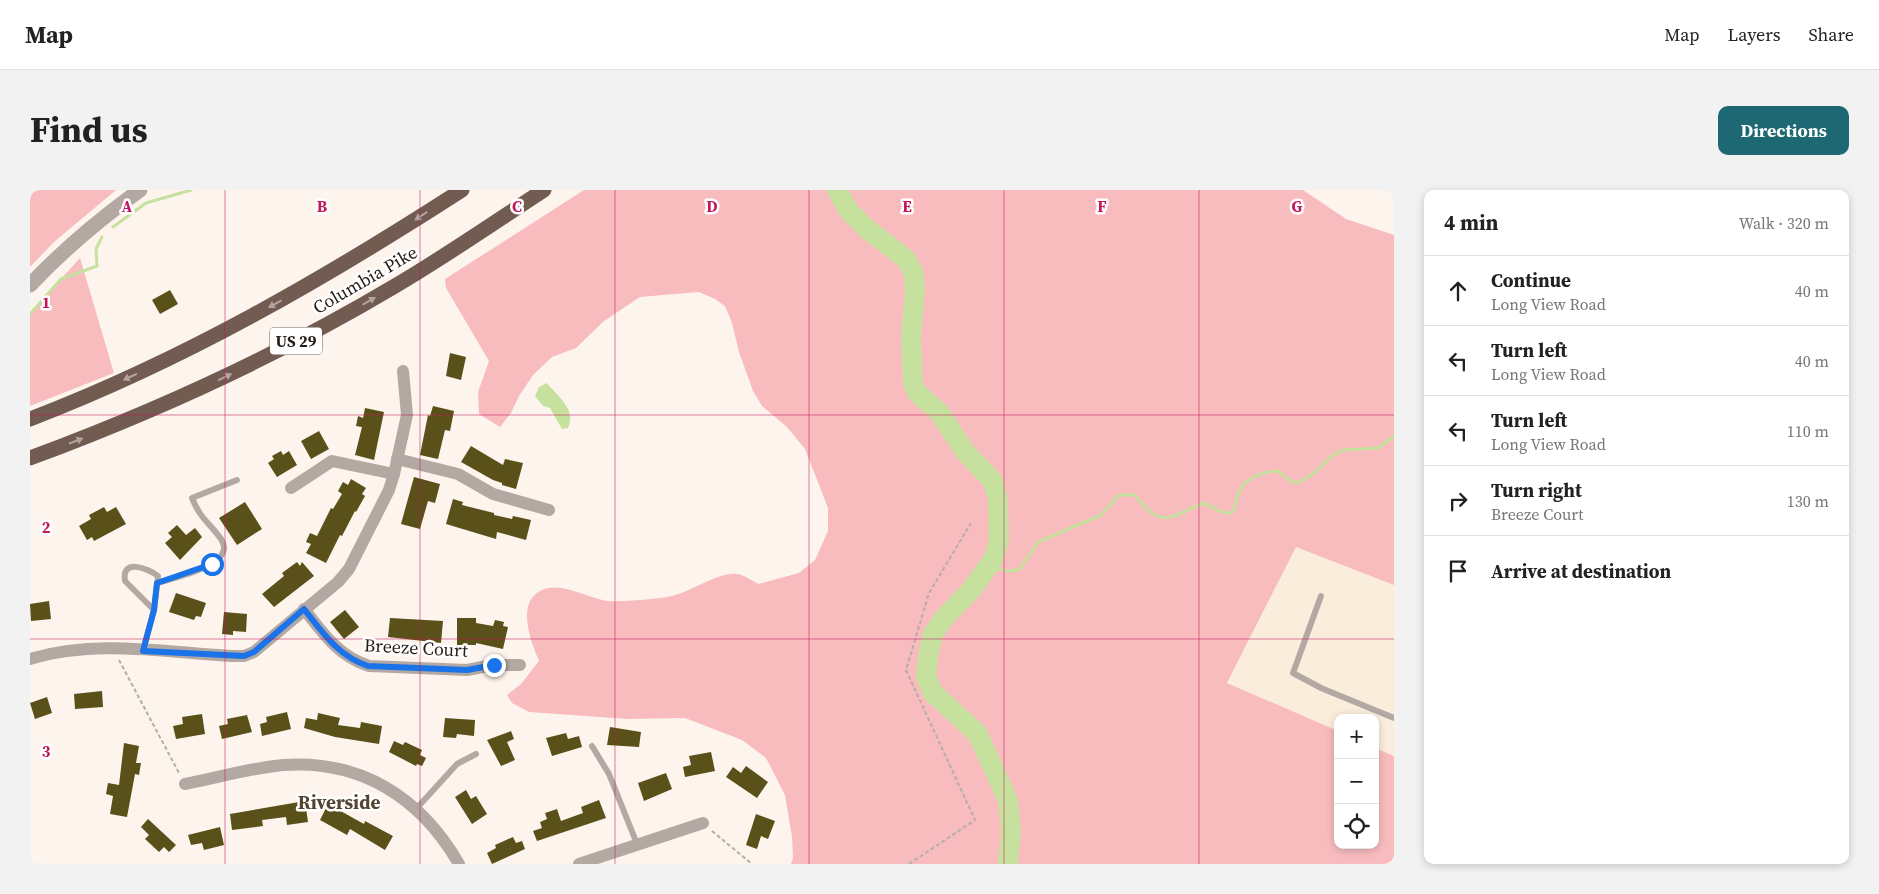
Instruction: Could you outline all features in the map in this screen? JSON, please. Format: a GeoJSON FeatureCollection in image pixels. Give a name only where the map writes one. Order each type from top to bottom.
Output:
{"type":"FeatureCollection","features":[{"type":"Feature","properties":{"kind":"highway","name":"Columbia Pike"},"geometry":{"type":"LineString","coordinates":[[30,419],[127,379],[215,337],[332,272],[462,190]]}},
{"type":"Feature","properties":{"kind":"highway","name":"Columbia Pike"},"geometry":{"type":"LineString","coordinates":[[30,458],[144,414],[272,354],[396,285],[544,190]]}},
{"type":"Feature","properties":{"kind":"street"},"geometry":{"type":"LineString","coordinates":[[30,285],[62,251],[91,226],[140,190]]}},
{"type":"Feature","properties":{"kind":"street"},"geometry":{"type":"LineString","coordinates":[[30,659],[71,649],[104,648],[244,656],[254,652],[338,582],[350,569],[389,490],[394,474],[407,415],[403,371]]}},
{"type":"Feature","properties":{"kind":"street"},"geometry":{"type":"LineString","coordinates":[[397,459],[458,474],[492,494],[549,510]]}},
{"type":"Feature","properties":{"kind":"street"},"geometry":{"type":"LineString","coordinates":[[291,488],[332,461],[394,474]]}},
{"type":"Feature","properties":{"kind":"street","name":"Breeze Court"},"geometry":{"type":"LineString","coordinates":[[304,609],[339,652],[355,662],[368,666],[467,670],[494,665],[520,665]]}},
{"type":"Feature","properties":{"kind":"street"},"geometry":{"type":"LineString","coordinates":[[185,784],[282,766],[333,767],[381,784],[416,809],[435,827],[459,864]]}},
{"type":"Feature","properties":{"kind":"street"},"geometry":{"type":"LineString","coordinates":[[579,864],[703,823]]}},
{"type":"Feature","properties":{"kind":"lane"},"geometry":{"type":"LineString","coordinates":[[157,583],[212,564],[220,558],[223,549],[222,540],[203,520],[192,498],[237,480]]}},
{"type":"Feature","properties":{"kind":"lane"},"geometry":{"type":"LineString","coordinates":[[143,651],[154,610],[158,576],[141,566],[127,569],[124,575],[125,581],[154,610]]}},
{"type":"Feature","properties":{"kind":"lane"},"geometry":{"type":"LineString","coordinates":[[1321,596],[1293,673],[1321,688],[1394,718]]}},
{"type":"Feature","properties":{"kind":"lane"},"geometry":{"type":"LineString","coordinates":[[592,746],[609,774],[637,844]]}},
{"type":"Feature","properties":{"kind":"lane"},"geometry":{"type":"LineString","coordinates":[[416,809],[457,764],[476,754]]}},
{"type":"Feature","properties":{"kind":"path"},"geometry":{"type":"LineString","coordinates":[[909,864],[975,820],[906,670],[929,593],[971,523]]}},
{"type":"Feature","properties":{"kind":"path"},"geometry":{"type":"LineString","coordinates":[[104,648],[119,660],[126,671],[185,784]]}},
{"type":"Feature","properties":{"kind":"path"},"geometry":{"type":"LineString","coordinates":[[703,823],[752,864]]}},
{"type":"Feature","properties":{"kind":"shaded area"},"geometry":{"type":"Polygon","coordinates":[[[30,190],[116,190],[54,242],[30,267],[30,190]]]}},
{"type":"Feature","properties":{"kind":"shaded area"},"geometry":{"type":"Polygon","coordinates":[[[584,190],[1303,190],[1346,219],[1394,235],[1394,585],[1296,547],[1227,683],[1334,729],[1334,849],[1379,849],[1379,750],[1394,756],[1394,864],[791,864],[793,858],[792,837],[785,795],[766,758],[742,740],[685,718],[628,719],[529,712],[512,703],[507,695],[521,684],[539,661],[529,634],[527,614],[533,597],[540,591],[556,587],[607,601],[621,601],[672,596],[730,574],[743,576],[758,584],[799,573],[815,560],[828,531],[828,508],[805,449],[787,427],[762,406],[753,391],[725,306],[715,299],[699,292],[640,297],[604,321],[576,348],[552,357],[533,375],[519,396],[511,413],[500,427],[479,414],[478,392],[489,361],[446,288],[445,279],[584,190]]]}},
{"type":"Feature","properties":{"kind":"shaded area"},"geometry":{"type":"Polygon","coordinates":[[[80,258],[114,373],[30,406],[30,313],[80,258]]]}},
{"type":"Feature","properties":{"kind":"shaded area"},"geometry":{"type":"Polygon","coordinates":[[[547,383],[568,409],[570,421],[568,428],[562,429],[550,408],[543,406],[535,396],[539,387],[547,383]]]}},
{"type":"Feature","properties":{"kind":"shaded area"},"geometry":{"type":"Polygon","coordinates":[[[1296,547],[1394,582],[1394,756],[1379,750],[1379,714],[1334,714],[1334,729],[1227,684],[1296,547]]]}},
{"type":"Feature","properties":{"kind":"building"},"geometry":{"type":"Polygon","coordinates":[[[170,290],[178,304],[160,314],[152,300],[170,290]]]}},
{"type":"Feature","properties":{"kind":"building"},"geometry":{"type":"Polygon","coordinates":[[[450,353],[466,357],[461,380],[446,376],[450,353]]]}},
{"type":"Feature","properties":{"kind":"building"},"geometry":{"type":"Polygon","coordinates":[[[433,406],[454,411],[450,431],[445,430],[438,459],[420,455],[428,415],[430,416],[433,406]]]}},
{"type":"Feature","properties":{"kind":"building"},"geometry":{"type":"Polygon","coordinates":[[[365,408],[384,412],[374,460],[355,455],[362,427],[356,426],[358,416],[363,418],[365,408]]]}},
{"type":"Feature","properties":{"kind":"building"},"geometry":{"type":"Polygon","coordinates":[[[319,431],[329,449],[311,459],[301,441],[319,431]]]}},
{"type":"Feature","properties":{"kind":"building"},"geometry":{"type":"Polygon","coordinates":[[[471,446],[503,465],[505,459],[523,463],[516,489],[502,485],[502,483],[461,462],[471,446]]]}},
{"type":"Feature","properties":{"kind":"building"},"geometry":{"type":"Polygon","coordinates":[[[281,451],[283,455],[289,451],[297,465],[277,477],[268,463],[274,459],[272,456],[281,451]]]}},
{"type":"Feature","properties":{"kind":"building"},"geometry":{"type":"Polygon","coordinates":[[[414,477],[440,484],[435,503],[428,501],[420,529],[401,524],[414,477]]]}},
{"type":"Feature","properties":{"kind":"building"},"geometry":{"type":"Polygon","coordinates":[[[351,479],[366,488],[362,494],[365,496],[342,536],[340,535],[326,563],[306,553],[311,544],[306,542],[310,533],[317,536],[331,508],[333,509],[342,494],[338,491],[343,482],[348,485],[351,479]]]}},
{"type":"Feature","properties":{"kind":"building"},"geometry":{"type":"Polygon","coordinates":[[[453,499],[463,502],[462,505],[494,513],[494,515],[512,519],[513,516],[531,520],[526,540],[497,532],[496,539],[446,524],[453,499]]]}},
{"type":"Feature","properties":{"kind":"building"},"geometry":{"type":"Polygon","coordinates":[[[245,502],[262,529],[237,545],[219,518],[245,502]]]}},
{"type":"Feature","properties":{"kind":"building"},"geometry":{"type":"Polygon","coordinates":[[[104,507],[107,512],[116,507],[126,524],[94,541],[92,537],[87,540],[79,526],[91,519],[89,515],[104,507]]]}},
{"type":"Feature","properties":{"kind":"building"},"geometry":{"type":"Polygon","coordinates":[[[177,525],[186,535],[195,528],[202,537],[180,560],[165,543],[172,537],[168,533],[177,525]]]}},
{"type":"Feature","properties":{"kind":"building"},"geometry":{"type":"Polygon","coordinates":[[[297,562],[300,566],[302,562],[314,576],[274,607],[262,594],[284,576],[282,573],[297,562]]]}},
{"type":"Feature","properties":{"kind":"building"},"geometry":{"type":"Polygon","coordinates":[[[176,593],[206,603],[201,617],[196,616],[194,620],[169,612],[176,593]]]}},
{"type":"Feature","properties":{"kind":"building"},"geometry":{"type":"Polygon","coordinates":[[[49,601],[51,619],[31,621],[30,604],[49,601]]]}},
{"type":"Feature","properties":{"kind":"building"},"geometry":{"type":"Polygon","coordinates":[[[345,610],[359,627],[344,639],[330,622],[345,610]]]}},
{"type":"Feature","properties":{"kind":"building"},"geometry":{"type":"Polygon","coordinates":[[[224,612],[247,614],[246,632],[233,631],[233,635],[222,634],[224,612]]]}},
{"type":"Feature","properties":{"kind":"building"},"geometry":{"type":"Polygon","coordinates":[[[390,618],[443,621],[441,643],[388,637],[390,618]]]}},
{"type":"Feature","properties":{"kind":"building"},"geometry":{"type":"Polygon","coordinates":[[[457,618],[476,618],[476,623],[493,626],[495,620],[504,622],[503,626],[508,627],[503,649],[476,643],[476,645],[457,645],[457,618]]]}},
{"type":"Feature","properties":{"kind":"building"},"geometry":{"type":"Polygon","coordinates":[[[102,691],[103,707],[75,709],[74,694],[102,691]]]}},
{"type":"Feature","properties":{"kind":"building"},"geometry":{"type":"Polygon","coordinates":[[[47,697],[52,713],[35,719],[30,703],[47,697]]]}},
{"type":"Feature","properties":{"kind":"building"},"geometry":{"type":"Polygon","coordinates":[[[287,712],[291,729],[262,736],[260,724],[267,722],[266,717],[287,712]]]}},
{"type":"Feature","properties":{"kind":"building"},"geometry":{"type":"Polygon","coordinates":[[[318,713],[340,718],[338,725],[360,728],[361,722],[382,726],[379,744],[335,737],[304,728],[306,718],[317,720],[318,713]]]}},
{"type":"Feature","properties":{"kind":"building"},"geometry":{"type":"Polygon","coordinates":[[[202,714],[205,734],[176,739],[173,726],[183,724],[182,717],[202,714]]]}},
{"type":"Feature","properties":{"kind":"building"},"geometry":{"type":"Polygon","coordinates":[[[247,715],[252,732],[222,739],[219,726],[228,724],[227,719],[247,715]]]}},
{"type":"Feature","properties":{"kind":"building"},"geometry":{"type":"Polygon","coordinates":[[[445,718],[475,720],[474,736],[457,734],[456,738],[443,737],[445,718]]]}},
{"type":"Feature","properties":{"kind":"building"},"geometry":{"type":"Polygon","coordinates":[[[610,727],[641,732],[639,747],[607,745],[610,727]]]}},
{"type":"Feature","properties":{"kind":"building"},"geometry":{"type":"Polygon","coordinates":[[[511,731],[514,739],[507,742],[515,760],[501,766],[487,740],[511,731]]]}},
{"type":"Feature","properties":{"kind":"building"},"geometry":{"type":"Polygon","coordinates":[[[566,733],[568,739],[579,736],[582,747],[552,756],[546,738],[566,733]]]}},
{"type":"Feature","properties":{"kind":"building"},"geometry":{"type":"Polygon","coordinates":[[[394,741],[403,745],[405,742],[422,750],[420,755],[426,758],[422,766],[417,764],[416,766],[389,752],[394,741]]]}},
{"type":"Feature","properties":{"kind":"building"},"geometry":{"type":"Polygon","coordinates":[[[124,743],[139,746],[136,763],[141,763],[139,775],[135,774],[127,817],[110,814],[113,796],[106,794],[108,783],[119,785],[124,743]]]}},
{"type":"Feature","properties":{"kind":"building"},"geometry":{"type":"Polygon","coordinates":[[[711,752],[715,771],[685,777],[683,767],[691,765],[689,756],[711,752]]]}},
{"type":"Feature","properties":{"kind":"building"},"geometry":{"type":"Polygon","coordinates":[[[746,766],[768,782],[757,798],[726,777],[733,767],[741,773],[746,766]]]}},
{"type":"Feature","properties":{"kind":"building"},"geometry":{"type":"Polygon","coordinates":[[[666,773],[672,789],[644,801],[638,783],[666,773]]]}},
{"type":"Feature","properties":{"kind":"building"},"geometry":{"type":"Polygon","coordinates":[[[466,790],[471,799],[476,796],[487,814],[472,824],[455,797],[466,790]]]}},
{"type":"Feature","properties":{"kind":"building"},"geometry":{"type":"Polygon","coordinates":[[[599,800],[606,818],[537,841],[533,831],[542,828],[540,822],[547,819],[545,813],[557,809],[561,821],[583,813],[581,807],[599,800]]]}},
{"type":"Feature","properties":{"kind":"building"},"geometry":{"type":"Polygon","coordinates":[[[305,801],[308,822],[287,825],[286,817],[262,820],[263,826],[232,830],[230,814],[305,801]]]}},
{"type":"Feature","properties":{"kind":"building"},"geometry":{"type":"Polygon","coordinates":[[[328,804],[364,824],[365,821],[393,836],[385,850],[350,829],[347,835],[320,820],[328,804]]]}},
{"type":"Feature","properties":{"kind":"building"},"geometry":{"type":"Polygon","coordinates":[[[756,814],[775,821],[768,839],[761,836],[757,849],[746,845],[756,814]]]}},
{"type":"Feature","properties":{"kind":"building"},"geometry":{"type":"Polygon","coordinates":[[[148,819],[176,845],[169,852],[164,847],[159,852],[145,839],[149,835],[141,827],[148,819]]]}},
{"type":"Feature","properties":{"kind":"building"},"geometry":{"type":"Polygon","coordinates":[[[220,827],[224,845],[204,850],[202,843],[191,845],[188,835],[220,827]]]}},
{"type":"Feature","properties":{"kind":"building"},"geometry":{"type":"Polygon","coordinates":[[[513,837],[516,843],[522,841],[525,849],[492,864],[487,853],[496,848],[495,845],[513,837]]]}},
{"type":"Feature","properties":{"kind":"waterway"},"geometry":{"type":"LineString","coordinates":[[113,227],[146,203],[191,190]]}},
{"type":"Feature","properties":{"kind":"waterway"},"geometry":{"type":"LineString","coordinates":[[837,190],[849,211],[866,228],[906,259],[913,272],[915,289],[911,337],[913,383],[917,393],[939,412],[966,453],[993,481],[998,499],[999,541],[994,558],[972,589],[944,618],[933,634],[926,677],[933,693],[977,733],[1008,801],[1011,831],[1008,864]]}},
{"type":"Feature","properties":{"kind":"waterway"},"geometry":{"type":"LineString","coordinates":[[30,314],[61,279],[97,266],[96,249],[102,237]]}},
{"type":"Feature","properties":{"kind":"waterway"},"geometry":{"type":"LineString","coordinates":[[989,567],[1008,571],[1019,570],[1038,542],[1101,515],[1119,495],[1135,495],[1144,506],[1160,517],[1175,516],[1204,503],[1221,512],[1231,513],[1235,508],[1239,491],[1247,481],[1259,475],[1278,471],[1292,482],[1298,483],[1314,473],[1332,456],[1343,450],[1378,448],[1394,436]]}},
{"type":"Feature","properties":{"kind":"district","name":"Riverside"},"geometry":{"type":"Point","coordinates":[339,802]}},
{"type":"Feature","properties":{"kind":"route"},"geometry":{"type":"LineString","coordinates":[[212,564],[157,583],[154,610],[143,651],[244,656],[254,652],[304,609],[339,652],[355,662],[368,666],[467,670],[494,665]]}}]}
